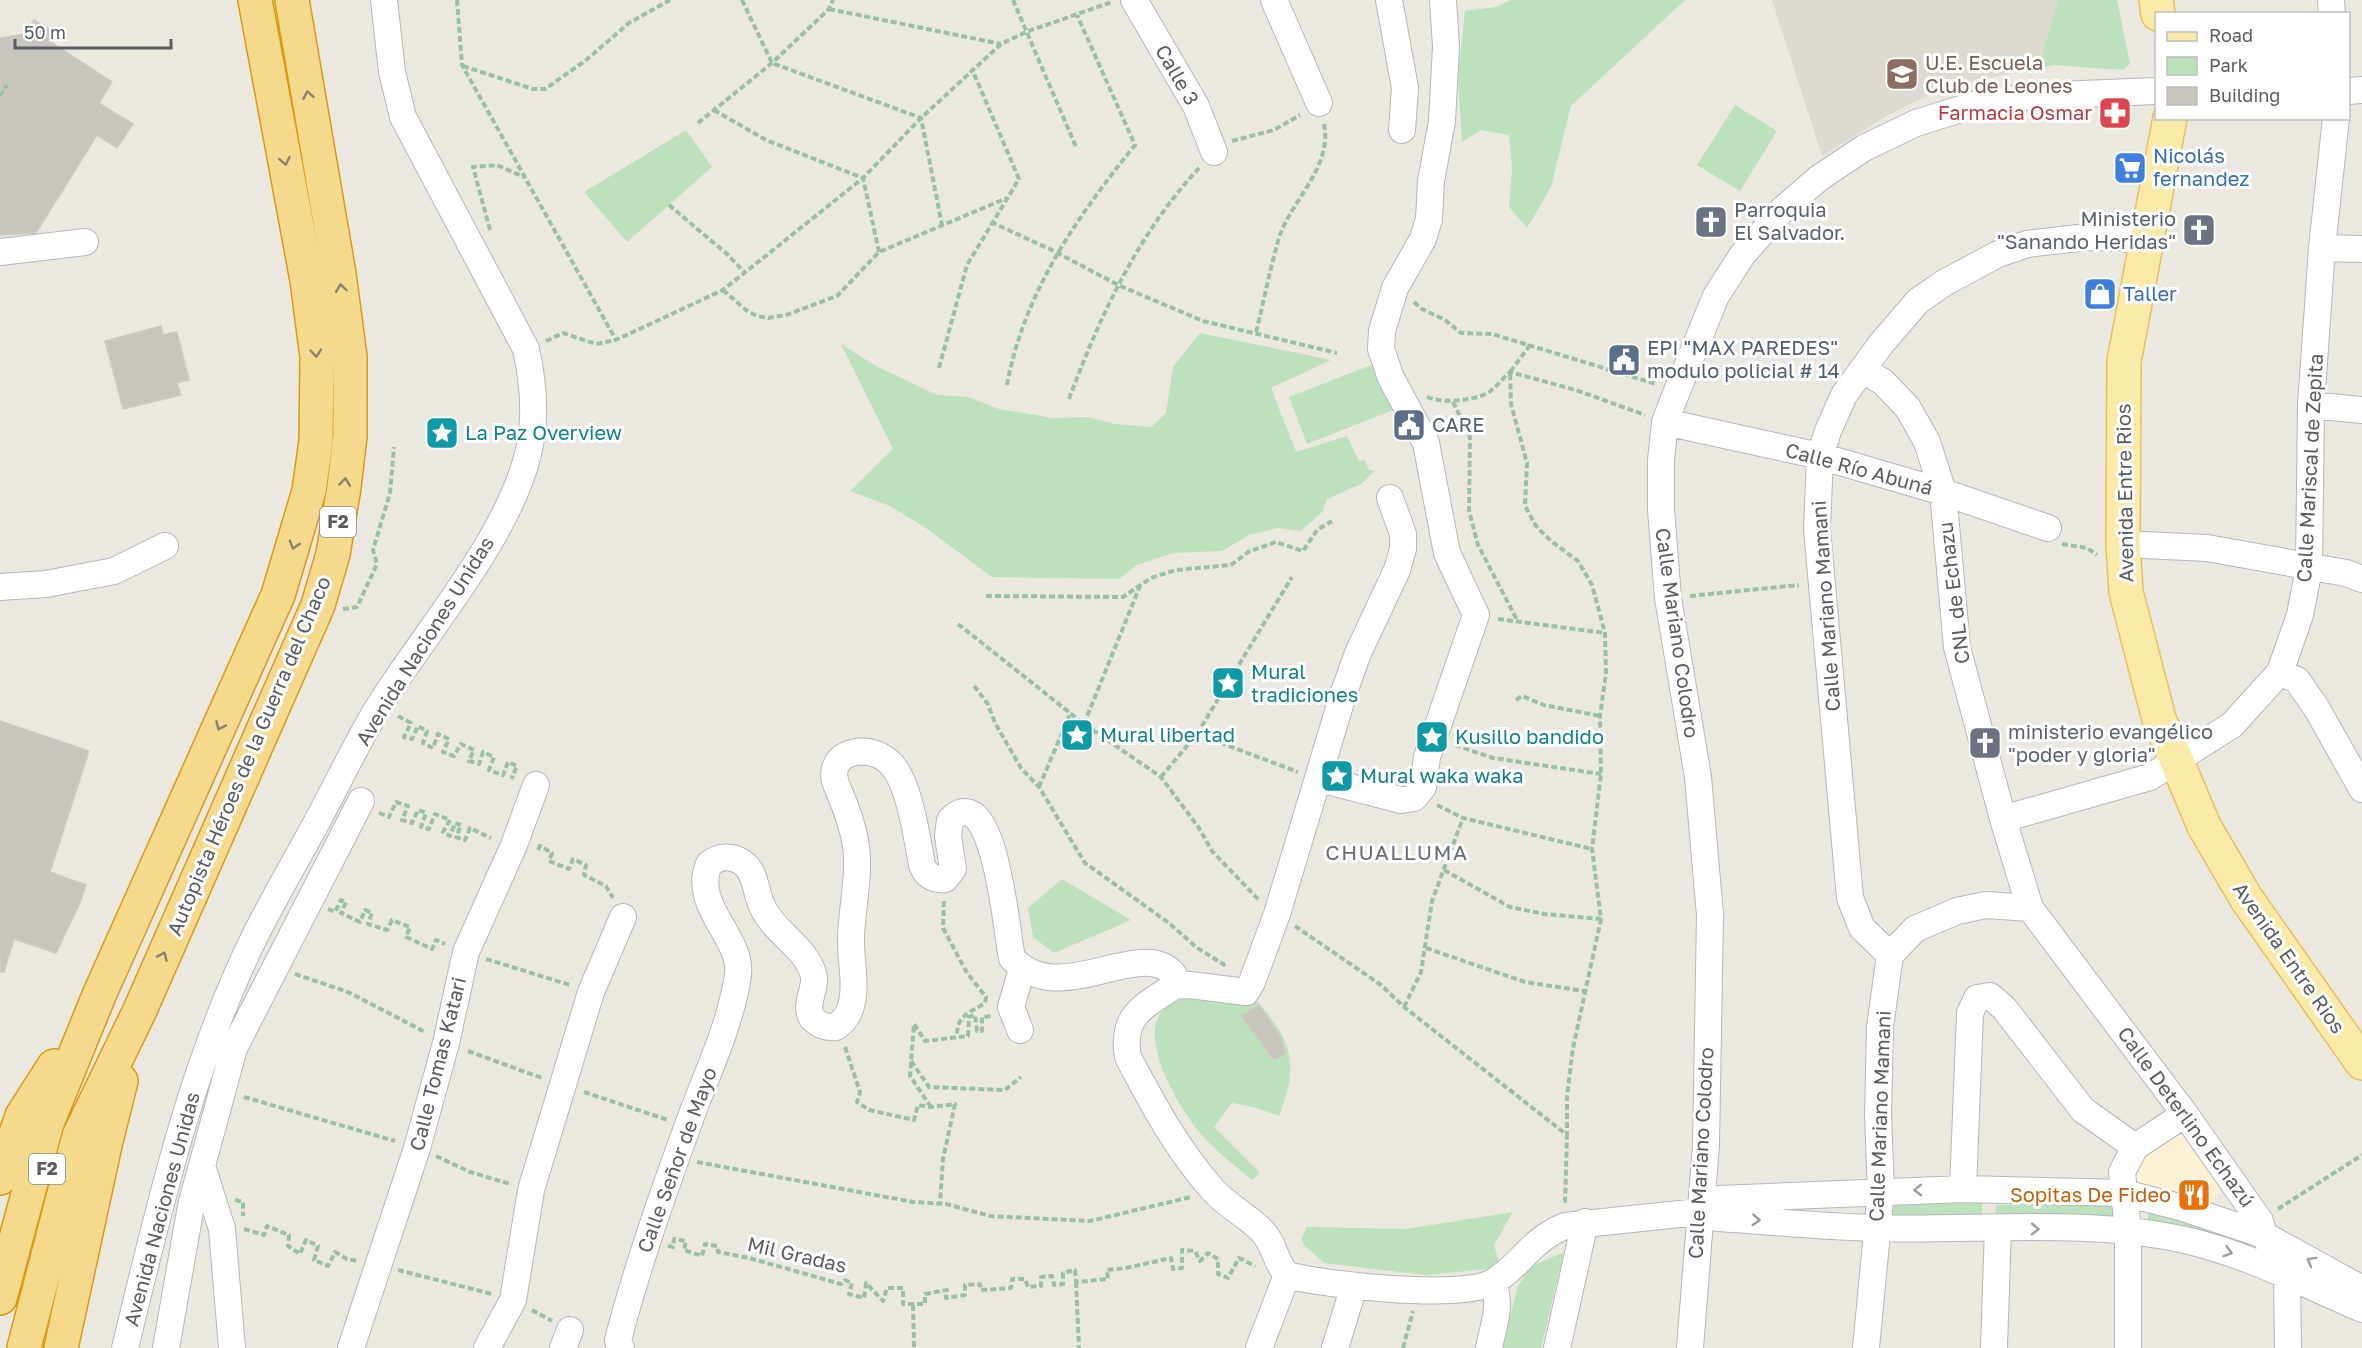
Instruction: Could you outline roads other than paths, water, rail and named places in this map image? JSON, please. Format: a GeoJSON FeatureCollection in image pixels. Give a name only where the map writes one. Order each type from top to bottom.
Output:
{"type":"FeatureCollection","features":[{"type":"Feature","properties":{"kind":"highway","name":"Autopista Héroes de la Guerra del Chaco"},"geometry":{"type":"LineString","coordinates":[[0,1298],[47,1123],[100,993],[278,595],[310,481],[316,441],[317,357],[307,280],[255,0]]}},
{"type":"Feature","properties":{"kind":"highway","name":"Autopista Héroes de la Guerra del Chaco"},"geometry":{"type":"LineString","coordinates":[[24,1348],[79,1136],[140,1010],[318,605],[333,554],[350,436],[350,357],[339,274],[292,0]]}},
{"type":"Feature","properties":{"kind":"highway","name":"Autopista Héroes de la Guerra del Chaco"},"geometry":{"type":"LineString","coordinates":[[0,1178],[22,1116],[100,993]]}},
{"type":"Feature","properties":{"kind":"highway","name":"Autopista Héroes de la Guerra del Chaco"},"geometry":{"type":"LineString","coordinates":[[0,1234],[35,1117],[100,993]]}},
{"type":"Feature","properties":{"kind":"highway","name":"Autopista Héroes de la Guerra del Chaco"},"geometry":{"type":"LineString","coordinates":[[3,1348],[57,1126],[100,993]]}},
{"type":"Feature","properties":{"kind":"highway","name":"Autopista Héroes de la Guerra del Chaco"},"geometry":{"type":"LineString","coordinates":[[41,1348],[88,1145],[140,1010]]}},
{"type":"Feature","properties":{"kind":"highway","name":"Autopista Héroes de la Guerra del Chaco"},"geometry":{"type":"LineString","coordinates":[[61,1348],[105,1145],[140,1010]]}},
{"type":"Feature","properties":{"kind":"highway","name":"Autopista Héroes de la Guerra del Chaco"},"geometry":{"type":"LineString","coordinates":[[79,1348],[119,1145],[140,1010]]}},
{"type":"Feature","properties":{"kind":"main road","name":"Avenida Entre Rios"},"geometry":{"type":"LineString","coordinates":[[2170,120],[2124,361],[2111,551],[2127,592],[2142,663],[2159,719],[2204,826],[2246,898],[2362,1063]]}},
{"type":"Feature","properties":{"kind":"street","name":"Avenida Naciones Unidas"},"geometry":{"type":"LineString","coordinates":[[125,1348],[169,1166],[210,1040],[253,939],[380,705],[489,542],[514,494],[528,457],[533,417],[533,383],[526,349],[403,117],[392,72],[384,0]]}},
{"type":"Feature","properties":{"kind":"street","name":"Calle 3"},"geometry":{"type":"LineString","coordinates":[[1134,0],[1196,106],[1214,152]]}},
{"type":"Feature","properties":{"kind":"street"},"geometry":{"type":"LineString","coordinates":[[1274,0],[1319,103]]}},
{"type":"Feature","properties":{"kind":"street"},"geometry":{"type":"LineString","coordinates":[[1389,0],[1405,88],[1402,130]]}},
{"type":"Feature","properties":{"kind":"street"},"geometry":{"type":"LineString","coordinates":[[1319,779],[1401,800],[1418,795],[1423,787],[1427,757],[1476,615],[1447,553],[1426,443],[1391,378],[1382,349],[1388,306],[1395,288],[1423,239],[1430,219],[1431,181],[1442,121],[1446,47],[1443,0]]}},
{"type":"Feature","properties":{"kind":"street","name":"Calle Mariano Colodro"},"geometry":{"type":"LineString","coordinates":[[1690,1348],[1706,1145],[1710,915],[1698,777],[1668,598],[1661,509],[1661,460],[1665,422],[1716,296],[1743,254],[1781,211],[1819,178],[1864,148],[1916,123],[1977,104],[2031,96],[2155,91]]}},
{"type":"Feature","properties":{"kind":"street","name":"Calle Mariscal de Zepita"},"geometry":{"type":"LineString","coordinates":[[2003,819],[2150,777],[2232,725],[2280,672],[2300,615],[2309,568],[2311,405],[2322,248],[2336,120]]}},
{"type":"Feature","properties":{"kind":"street","name":"Calle Mariano Mamani"},"geometry":{"type":"LineString","coordinates":[[1866,1348],[1881,1191],[1878,1116],[1880,1027],[1890,955],[1862,928],[1850,898],[1817,529],[1820,456],[1844,395],[1898,322],[1918,301],[1944,283],[1998,254],[2027,244],[2057,238],[2121,238],[2146,242]]}},
{"type":"Feature","properties":{"kind":"street"},"geometry":{"type":"LineString","coordinates":[[0,252],[85,242]]}},
{"type":"Feature","properties":{"kind":"street"},"geometry":{"type":"LineString","coordinates":[[2322,248],[2362,249]]}},
{"type":"Feature","properties":{"kind":"street","name":"CNL de Echazu"},"geometry":{"type":"LineString","coordinates":[[1863,370],[1883,382],[1908,408],[1927,442],[1943,492],[1957,647],[2003,819],[2030,908]]}},
{"type":"Feature","properties":{"kind":"street"},"geometry":{"type":"LineString","coordinates":[[2311,405],[2362,410]]}},
{"type":"Feature","properties":{"kind":"street","name":"Calle Río Abuná"},"geometry":{"type":"LineString","coordinates":[[1665,422],[1820,456],[1943,492],[2057,537]]}},
{"type":"Feature","properties":{"kind":"street"},"geometry":{"type":"LineString","coordinates":[[1390,498],[1403,534],[1403,549],[1387,595],[1358,653],[1277,914],[1252,982],[1246,992],[1190,985],[1174,986],[1133,1017],[1125,1040],[1128,1057],[1170,1129],[1214,1192],[1261,1230],[1272,1242],[1280,1268],[1287,1275],[1354,1286],[1456,1290],[1492,1283],[1548,1233],[1575,1224],[1699,1212],[1718,1218],[1876,1228],[1993,1227],[2128,1230],[2184,1240],[2242,1256],[2362,1309]]}},
{"type":"Feature","properties":{"kind":"street"},"geometry":{"type":"LineString","coordinates":[[0,587],[46,584],[114,571],[165,546]]}},
{"type":"Feature","properties":{"kind":"street"},"geometry":{"type":"LineString","coordinates":[[2111,551],[2207,548],[2362,579]]}},
{"type":"Feature","properties":{"kind":"street"},"geometry":{"type":"LineString","coordinates":[[2280,672],[2297,680],[2317,709],[2362,789]]}},
{"type":"Feature","properties":{"kind":"street","name":"Calle Señor de Mayo"},"geometry":{"type":"LineString","coordinates":[[621,1348],[618,1340],[646,1241],[726,1024],[738,973],[731,948],[708,900],[705,884],[709,864],[723,857],[735,858],[745,864],[753,876],[762,907],[773,924],[810,964],[814,976],[809,1010],[812,1017],[829,1028],[836,1027],[850,1009],[853,991],[851,940],[856,848],[852,826],[836,785],[836,764],[842,757],[862,750],[876,753],[890,762],[901,777],[924,871],[938,880],[945,879],[953,869],[948,826],[955,815],[969,812],[975,815],[987,832],[1003,897],[1012,958],[1022,969]]}},
{"type":"Feature","properties":{"kind":"street","name":"Calle Tomas Katari"},"geometry":{"type":"LineString","coordinates":[[351,1348],[417,1148],[446,1043],[466,952],[514,845],[536,784]]}},
{"type":"Feature","properties":{"kind":"street"},"geometry":{"type":"LineString","coordinates":[[166,1348],[191,1206],[234,1048],[361,801]]}},
{"type":"Feature","properties":{"kind":"street"},"geometry":{"type":"LineString","coordinates":[[1890,955],[1915,929],[1957,911],[1986,905],[2030,908]]}},
{"type":"Feature","properties":{"kind":"street","name":"Calle Deterlino Echazú"},"geometry":{"type":"LineString","coordinates":[[2030,908],[2185,1114],[2262,1228],[2287,1277],[2288,1348]]}},
{"type":"Feature","properties":{"kind":"street"},"geometry":{"type":"LineString","coordinates":[[488,1348],[513,1300],[531,1190],[591,992],[623,917]]}},
{"type":"Feature","properties":{"kind":"street"},"geometry":{"type":"LineString","coordinates":[[1020,1030],[1011,1007],[1022,969],[1035,975],[1055,977],[1092,974],[1131,964],[1156,963],[1163,965],[1174,975],[1174,986]]}},
{"type":"Feature","properties":{"kind":"street"},"geometry":{"type":"LineString","coordinates":[[1963,1189],[1970,1013],[1977,998],[1990,996],[2004,1008],[2084,1110],[2135,1148]]}},
{"type":"Feature","properties":{"kind":"street"},"geometry":{"type":"LineString","coordinates":[[2128,1348],[2128,1230],[2122,1172],[2135,1148],[2185,1114]]}},
{"type":"Feature","properties":{"kind":"street"},"geometry":{"type":"LineString","coordinates":[[202,1166],[222,1229],[232,1348]]}},
{"type":"Feature","properties":{"kind":"street"},"geometry":{"type":"LineString","coordinates":[[1699,1212],[1719,1199],[1881,1191],[1963,1189],[2124,1193],[2262,1228],[2362,1288]]}},
{"type":"Feature","properties":{"kind":"street"},"geometry":{"type":"LineString","coordinates":[[1988,1190],[1993,1227],[1994,1348]]}},
{"type":"Feature","properties":{"kind":"street"},"geometry":{"type":"LineString","coordinates":[[1557,1348],[1575,1224]]}},
{"type":"Feature","properties":{"kind":"street"},"geometry":{"type":"LineString","coordinates":[[1259,1348],[1287,1275]]}},
{"type":"Feature","properties":{"kind":"street"},"geometry":{"type":"LineString","coordinates":[[1489,1348],[1497,1304],[1497,1292],[1492,1283]]}},
{"type":"Feature","properties":{"kind":"street"},"geometry":{"type":"LineString","coordinates":[[1335,1348],[1354,1286]]}},
{"type":"Feature","properties":{"kind":"place","name":"U.E. Escuela Club de Leones"},"geometry":{"type":"Point","coordinates":[1902,74]}},
{"type":"Feature","properties":{"kind":"place","name":"Farmacia Osmar"},"geometry":{"type":"Point","coordinates":[2115,113]}},
{"type":"Feature","properties":{"kind":"place","name":"Nicolás fernandez"},"geometry":{"type":"Point","coordinates":[2130,168]}},
{"type":"Feature","properties":{"kind":"place","name":"Parroquia El Salvador."},"geometry":{"type":"Point","coordinates":[1711,222]}},
{"type":"Feature","properties":{"kind":"place","name":"Ministerio \"Sanando Heridas\""},"geometry":{"type":"Point","coordinates":[2199,230]}},
{"type":"Feature","properties":{"kind":"place","name":"Taller"},"geometry":{"type":"Point","coordinates":[2100,294]}},
{"type":"Feature","properties":{"kind":"place","name":"EPI \"MAX PAREDES\" modulo policial # 14"},"geometry":{"type":"Point","coordinates":[1624,360]}},
{"type":"Feature","properties":{"kind":"place","name":"CARE"},"geometry":{"type":"Point","coordinates":[1409,425]}},
{"type":"Feature","properties":{"kind":"place","name":"La Paz Overview"},"geometry":{"type":"Point","coordinates":[442,433]}},
{"type":"Feature","properties":{"kind":"place","name":"Mural tradiciones"},"geometry":{"type":"Point","coordinates":[1228,683]}},
{"type":"Feature","properties":{"kind":"place","name":"Mural libertad"},"geometry":{"type":"Point","coordinates":[1077,735]}},
{"type":"Feature","properties":{"kind":"place","name":"Kusillo bandido"},"geometry":{"type":"Point","coordinates":[1432,737]}},
{"type":"Feature","properties":{"kind":"place","name":"ministerio evangélico \"poder y gloria\""},"geometry":{"type":"Point","coordinates":[1985,743]}},
{"type":"Feature","properties":{"kind":"place","name":"Mural waka waka"},"geometry":{"type":"Point","coordinates":[1337,776]}},
{"type":"Feature","properties":{"kind":"place","name":"Sopitas De Fideo"},"geometry":{"type":"Point","coordinates":[2194,1195]}},
{"type":"Feature","properties":{"kind":"district","name":"CHUALLUMA"},"geometry":{"type":"Point","coordinates":[1397,853]}}]}
